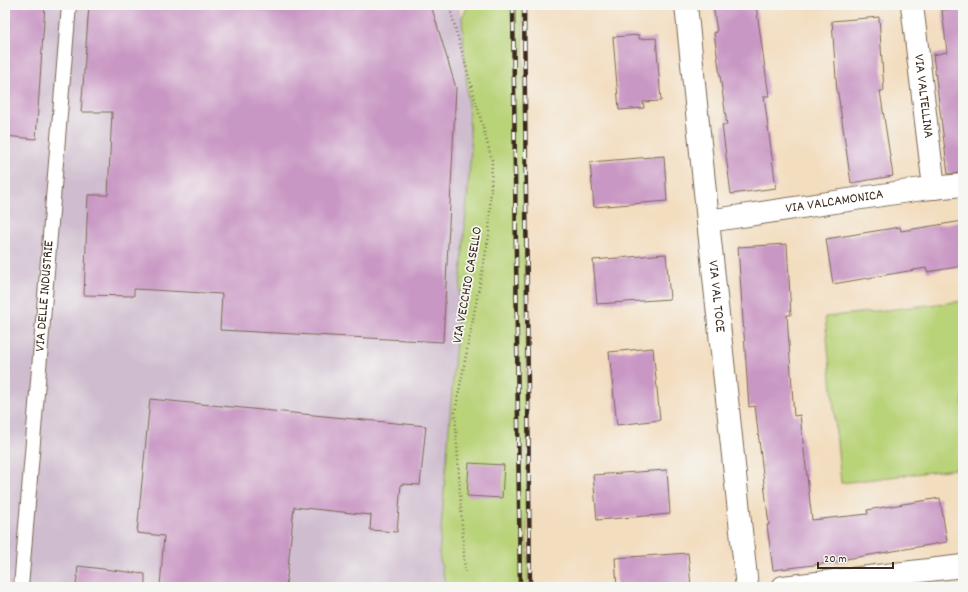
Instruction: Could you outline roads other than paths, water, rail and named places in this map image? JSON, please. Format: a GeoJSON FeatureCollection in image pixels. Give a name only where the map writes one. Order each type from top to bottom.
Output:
{"type":"FeatureCollection","features":[{"type":"Feature","properties":{"kind":"street","name":"VIA VAL TOCE"},"geometry":{"type":"LineString","coordinates":[[686,5],[747,587]]}},
{"type":"Feature","properties":{"kind":"street","name":"VIA VALTELLINA"},"geometry":{"type":"LineString","coordinates":[[912,5],[934,188]]}},
{"type":"Feature","properties":{"kind":"street","name":"VIA VALCAMONICA"},"geometry":{"type":"LineString","coordinates":[[708,222],[963,185]]}},
{"type":"Feature","properties":{"kind":"street"},"geometry":{"type":"LineString","coordinates":[[783,587],[963,566]]}},
{"type":"Feature","properties":{"kind":"lane","name":"VIA DELLE INDUSTRIE"},"geometry":{"type":"LineString","coordinates":[[21,587],[69,5]]}},
{"type":"Feature","properties":{"kind":"railway"},"geometry":{"type":"LineString","coordinates":[[513,5],[520,587]]}},
{"type":"Feature","properties":{"kind":"railway"},"geometry":{"type":"LineString","coordinates":[[524,5],[530,587]]}}]}
